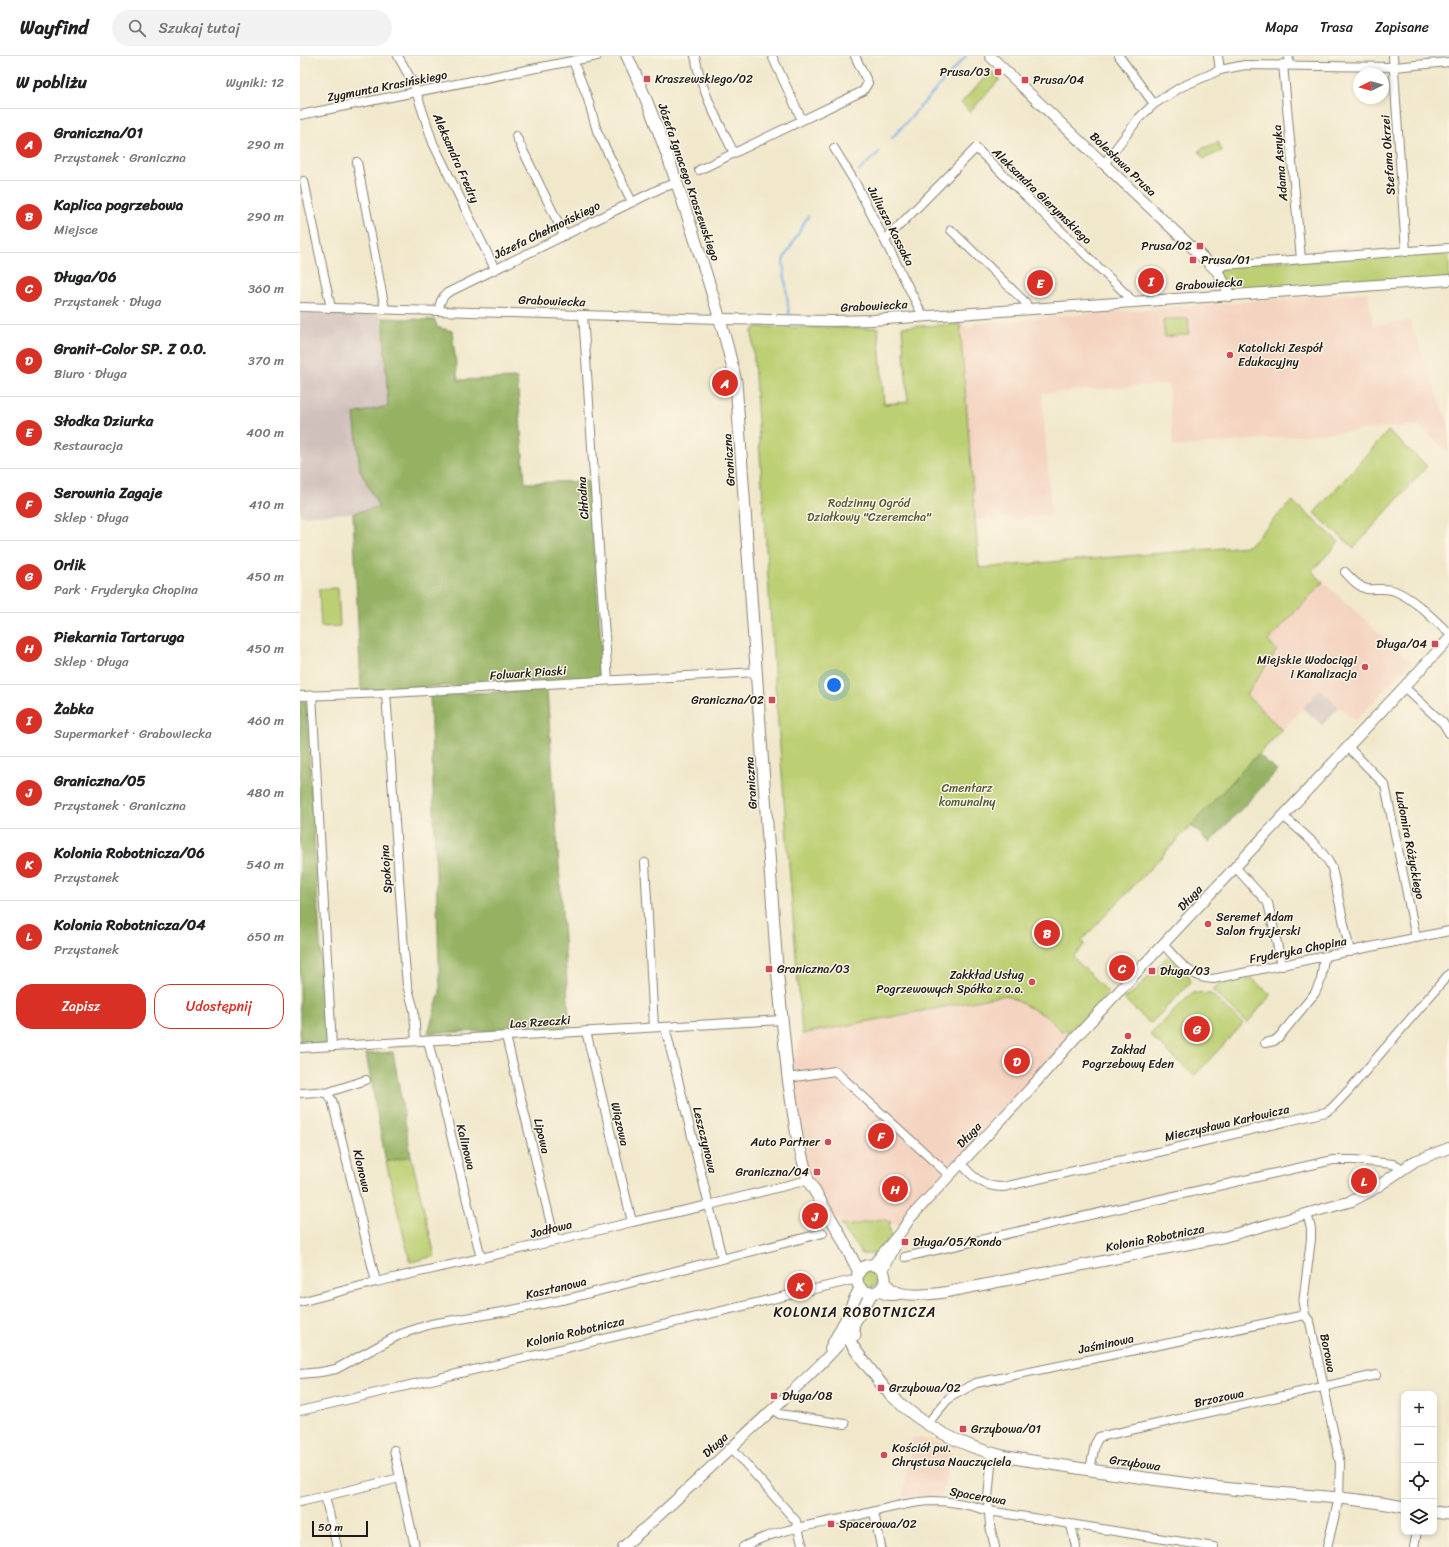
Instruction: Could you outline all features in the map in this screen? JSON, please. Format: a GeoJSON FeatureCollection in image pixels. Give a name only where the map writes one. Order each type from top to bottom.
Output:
{"type":"FeatureCollection","features":[{"type":"Feature","properties":{"kind":"main road","name":"Józefa Ignacego Kraszewskiego"},"geometry":{"type":"LineString","coordinates":[[627,56],[640,83],[659,130],[720,319]]}},
{"type":"Feature","properties":{"kind":"main road","name":"Graniczna"},"geometry":{"type":"LineString","coordinates":[[720,319],[728,343],[736,382],[782,1020],[788,1078],[797,1137],[808,1180],[841,1237],[869,1274]]}},
{"type":"Feature","properties":{"kind":"main road"},"geometry":{"type":"LineString","coordinates":[[869,1274],[866,1292],[875,1292]]}},
{"type":"Feature","properties":{"kind":"main road","name":"Długa"},"geometry":{"type":"LineString","coordinates":[[847,1314],[869,1274],[883,1286],[875,1292],[850,1329]]}},
{"type":"Feature","properties":{"kind":"main road","name":"Grzybowa"},"geometry":{"type":"LineString","coordinates":[[847,1314],[854,1349],[883,1386],[909,1412],[952,1439],[992,1454],[1090,1470],[1232,1489],[1339,1498],[1401,1507]]}},
{"type":"Feature","properties":{"kind":"main road","name":"Grzybowa"},"geometry":{"type":"LineString","coordinates":[[850,1329],[855,1335],[883,1386]]}},
{"type":"Feature","properties":{"kind":"main road"},"geometry":{"type":"LineString","coordinates":[[1437,1512],[1449,1514]]}},
{"type":"Feature","properties":{"kind":"street","name":"Aleksandra Fredry"},"geometry":{"type":"LineString","coordinates":[[398,56],[416,92],[433,142],[495,269]]}},
{"type":"Feature","properties":{"kind":"street","name":"Zygmunta Krasińskiego"},"geometry":{"type":"LineString","coordinates":[[300,115],[597,56]]}},
{"type":"Feature","properties":{"kind":"street"},"geometry":{"type":"LineString","coordinates":[[695,56],[698,73],[706,96],[734,153]]}},
{"type":"Feature","properties":{"kind":"street"},"geometry":{"type":"LineString","coordinates":[[772,56],[802,120]]}},
{"type":"Feature","properties":{"kind":"street"},"geometry":{"type":"LineString","coordinates":[[699,170],[863,91],[868,82],[855,56]]}},
{"type":"Feature","properties":{"kind":"street","name":"Bolesława Prusa"},"geometry":{"type":"LineString","coordinates":[[990,56],[1216,271],[1226,286],[1229,296]]}},
{"type":"Feature","properties":{"kind":"street"},"geometry":{"type":"LineString","coordinates":[[1119,56],[1154,104]]}},
{"type":"Feature","properties":{"kind":"street"},"geometry":{"type":"LineString","coordinates":[[1218,56],[1220,70]]}},
{"type":"Feature","properties":{"kind":"street","name":"Stefana Okrzei"},"geometry":{"type":"LineString","coordinates":[[1393,56],[1406,252]]}},
{"type":"Feature","properties":{"kind":"street"},"geometry":{"type":"LineString","coordinates":[[573,61],[587,96],[597,131],[632,202]]}},
{"type":"Feature","properties":{"kind":"street"},"geometry":{"type":"LineString","coordinates":[[1104,164],[1139,118],[1154,104],[1181,87],[1220,70],[1245,65],[1287,62],[1394,67],[1449,62]]}},
{"type":"Feature","properties":{"kind":"street","name":"Adama Asnyka"},"geometry":{"type":"LineString","coordinates":[[1287,62],[1301,259]]}},
{"type":"Feature","properties":{"kind":"street"},"geometry":{"type":"LineString","coordinates":[[516,136],[564,235]]}},
{"type":"Feature","properties":{"kind":"street","name":"Juliusza Kossaka"},"geometry":{"type":"LineString","coordinates":[[834,148],[856,184],[923,316]]}},
{"type":"Feature","properties":{"kind":"street","name":"Aleksandra Gierymskiego"},"geometry":{"type":"LineString","coordinates":[[885,240],[976,148],[1129,297],[1130,303]]}},
{"type":"Feature","properties":{"kind":"street"},"geometry":{"type":"LineString","coordinates":[[357,162],[385,309]]}},
{"type":"Feature","properties":{"kind":"street"},"geometry":{"type":"LineString","coordinates":[[304,180],[331,308]]}},
{"type":"Feature","properties":{"kind":"street","name":"Józefa Chełmońskiego"},"geometry":{"type":"LineString","coordinates":[[439,311],[441,298],[447,293],[661,188],[677,183]]}},
{"type":"Feature","properties":{"kind":"street"},"geometry":{"type":"LineString","coordinates":[[950,230],[1026,302],[1027,310]]}},
{"type":"Feature","properties":{"kind":"street","name":"Grabowiecka"},"geometry":{"type":"LineString","coordinates":[[1216,271],[1224,265],[1449,248]]}},
{"type":"Feature","properties":{"kind":"street","name":"Grabowiecka"},"geometry":{"type":"LineString","coordinates":[[300,307],[833,321],[1027,310],[1449,280]]}},
{"type":"Feature","properties":{"kind":"street","name":"Chłodna"},"geometry":{"type":"LineString","coordinates":[[583,315],[608,680]]}},
{"type":"Feature","properties":{"kind":"street"},"geometry":{"type":"LineString","coordinates":[[1345,572],[1360,586],[1396,591],[1419,606],[1449,633]]}},
{"type":"Feature","properties":{"kind":"street","name":"Długa"},"geometry":{"type":"LineString","coordinates":[[869,1274],[910,1218],[949,1175],[1029,1090],[1076,1037],[1164,945],[1449,639]]}},
{"type":"Feature","properties":{"kind":"street","name":"Folwark Piaski"},"geometry":{"type":"LineString","coordinates":[[300,696],[386,693],[757,672]]}},
{"type":"Feature","properties":{"kind":"street"},"geometry":{"type":"LineString","coordinates":[[1404,687],[1443,723],[1449,733]]}},
{"type":"Feature","properties":{"kind":"street","name":"Spokojna"},"geometry":{"type":"LineString","coordinates":[[386,693],[407,985],[414,1010],[416,1041]]}},
{"type":"Feature","properties":{"kind":"street"},"geometry":{"type":"LineString","coordinates":[[312,695],[332,1046]]}},
{"type":"Feature","properties":{"kind":"street","name":"Ludomira Różyckiego"},"geometry":{"type":"LineString","coordinates":[[1348,747],[1385,785],[1416,938]]}},
{"type":"Feature","properties":{"kind":"street"},"geometry":{"type":"LineString","coordinates":[[1283,817],[1318,848],[1328,860],[1332,868],[1350,952]]}},
{"type":"Feature","properties":{"kind":"street"},"geometry":{"type":"LineString","coordinates":[[645,863],[654,1027]]}},
{"type":"Feature","properties":{"kind":"street"},"geometry":{"type":"LineString","coordinates":[[1236,868],[1268,903],[1282,966]]}},
{"type":"Feature","properties":{"kind":"street","name":"Fryderyka Chopina"},"geometry":{"type":"LineString","coordinates":[[1164,945],[1191,972],[1205,979],[1213,979],[1324,958],[1449,931]]}},
{"type":"Feature","properties":{"kind":"street"},"geometry":{"type":"LineString","coordinates":[[1265,1043],[1274,1041],[1279,1037],[1315,993],[1321,980],[1324,958]]}},
{"type":"Feature","properties":{"kind":"street","name":"Mieczysława Karłowicza"},"geometry":{"type":"LineString","coordinates":[[960,1163],[981,1182],[991,1187],[1003,1187],[1155,1153],[1326,1112],[1332,1108],[1349,1090],[1449,974]]}},
{"type":"Feature","properties":{"kind":"street","name":"Las Rzeczki"},"geometry":{"type":"LineString","coordinates":[[300,1048],[782,1020]]}},
{"type":"Feature","properties":{"kind":"street","name":"Leszczynowa"},"geometry":{"type":"LineString","coordinates":[[665,1027],[722,1258]]}},
{"type":"Feature","properties":{"kind":"street","name":"Wiązowa"},"geometry":{"type":"LineString","coordinates":[[586,1031],[632,1222]]}},
{"type":"Feature","properties":{"kind":"street","name":"Lipowa"},"geometry":{"type":"LineString","coordinates":[[506,1036],[555,1241]]}},
{"type":"Feature","properties":{"kind":"street","name":"Kalinowa"},"geometry":{"type":"LineString","coordinates":[[428,1041],[481,1258]]}},
{"type":"Feature","properties":{"kind":"street"},"geometry":{"type":"LineString","coordinates":[[788,1078],[835,1071],[949,1175]]}},
{"type":"Feature","properties":{"kind":"street"},"geometry":{"type":"LineString","coordinates":[[300,1093],[326,1093],[366,1080]]}},
{"type":"Feature","properties":{"kind":"street","name":"Klonowa"},"geometry":{"type":"LineString","coordinates":[[326,1093],[332,1100],[336,1114],[376,1282]]}},
{"type":"Feature","properties":{"kind":"street","name":"Kolonia Robotnicza"},"geometry":{"type":"LineString","coordinates":[[875,1292],[894,1295],[902,1293],[931,1294],[1224,1237],[1358,1198],[1401,1169],[1422,1158],[1449,1148]]}},
{"type":"Feature","properties":{"kind":"street"},"geometry":{"type":"LineString","coordinates":[[905,1257],[1333,1160],[1354,1160],[1393,1164],[1401,1169]]}},
{"type":"Feature","properties":{"kind":"street","name":"Jodłowa"},"geometry":{"type":"LineString","coordinates":[[300,1301],[709,1205],[808,1180]]}},
{"type":"Feature","properties":{"kind":"street","name":"Borowa"},"geometry":{"type":"LineString","coordinates":[[1307,1214],[1311,1228],[1311,1239],[1303,1304],[1305,1315],[1310,1322],[1340,1463],[1339,1498],[1327,1547]]}},
{"type":"Feature","properties":{"kind":"street","name":"Kasztanowa"},"geometry":{"type":"LineString","coordinates":[[300,1374],[336,1369],[401,1334],[431,1324],[502,1312],[570,1298],[823,1233]]}},
{"type":"Feature","properties":{"kind":"street"},"geometry":{"type":"LineString","coordinates":[[869,1274],[895,1291],[902,1293]]}},
{"type":"Feature","properties":{"kind":"street","name":"Kolonia Robotnicza"},"geometry":{"type":"LineString","coordinates":[[300,1411],[869,1274]]}},
{"type":"Feature","properties":{"kind":"street","name":"Długa"},"geometry":{"type":"LineString","coordinates":[[823,1360],[847,1314]]}},
{"type":"Feature","properties":{"kind":"street","name":"Jaśminowa"},"geometry":{"type":"LineString","coordinates":[[927,1424],[949,1398],[976,1383],[1305,1315]]}},
{"type":"Feature","properties":{"kind":"street","name":"Długa"},"geometry":{"type":"LineString","coordinates":[[623,1547],[732,1448],[835,1348],[850,1329]]}},
{"type":"Feature","properties":{"kind":"street"},"geometry":{"type":"LineString","coordinates":[[835,1348],[845,1346],[854,1349]]}},
{"type":"Feature","properties":{"kind":"street","name":"Brzozowa"},"geometry":{"type":"LineString","coordinates":[[1090,1470],[1095,1444],[1099,1437],[1114,1432],[1376,1376]]}},
{"type":"Feature","properties":{"kind":"street"},"geometry":{"type":"LineString","coordinates":[[774,1407],[779,1414],[845,1424]]}},
{"type":"Feature","properties":{"kind":"street"},"geometry":{"type":"LineString","coordinates":[[732,1448],[796,1521],[803,1547]]}},
{"type":"Feature","properties":{"kind":"street"},"geometry":{"type":"LineString","coordinates":[[394,1450],[415,1547]]}},
{"type":"Feature","properties":{"kind":"street"},"geometry":{"type":"LineString","coordinates":[[992,1454],[988,1498],[990,1526],[994,1547]]}},
{"type":"Feature","properties":{"kind":"street"},"geometry":{"type":"LineString","coordinates":[[300,1502],[400,1478]]}},
{"type":"Feature","properties":{"kind":"street"},"geometry":{"type":"LineString","coordinates":[[325,1496],[337,1547]]}},
{"type":"Feature","properties":{"kind":"street","name":"Spacerowa"},"geometry":{"type":"LineString","coordinates":[[743,1547],[756,1540],[799,1528],[900,1506],[930,1502],[976,1506],[989,1511],[1214,1547]]}},
{"type":"Feature","properties":{"kind":"street"},"geometry":{"type":"LineString","coordinates":[[874,1512],[882,1547]]}},
{"type":"Feature","properties":{"kind":"street"},"geometry":{"type":"LineString","coordinates":[[1071,1525],[1076,1547]]}},
{"type":"Feature","properties":{"kind":"street"},"geometry":{"type":"LineString","coordinates":[[1414,1547],[1416,1535]]}},
{"type":"Feature","properties":{"kind":"street"},"geometry":{"type":"LineString","coordinates":[[1153,1538],[1155,1547]]}},
{"type":"Feature","properties":{"kind":"shaded area","name":"Katolicki Zespół Edukacyjny"},"geometry":{"type":"Polygon","coordinates":[[[1368,292],[1373,325],[1410,321],[1449,427],[1449,453],[1418,425],[1173,447],[1168,384],[1042,393],[1051,515],[975,520],[960,325],[964,325],[965,329],[972,328],[974,324],[1035,318],[1368,292]]]}},
{"type":"Feature","properties":{"kind":"shaded area"},"geometry":{"type":"Polygon","coordinates":[[[300,313],[381,315],[388,406],[354,414],[360,470],[379,507],[353,513],[300,516],[300,313]]]}},
{"type":"Feature","properties":{"kind":"shaded area"},"geometry":{"type":"Polygon","coordinates":[[[1323,582],[1411,662],[1355,721],[1320,689],[1282,730],[1246,695],[1277,650],[1268,641],[1323,582]]]}},
{"type":"Feature","properties":{"kind":"shaded area"},"geometry":{"type":"Polygon","coordinates":[[[1320,689],[1339,707],[1322,725],[1303,708],[1320,689]]]}},
{"type":"Feature","properties":{"kind":"shaded area"},"geometry":{"type":"Polygon","coordinates":[[[1006,995],[1046,1016],[1061,1031],[1076,1037],[903,1229],[891,1222],[881,1219],[847,1226],[840,1224],[808,1180],[788,1078],[802,1034],[1006,995]]]}},
{"type":"Feature","properties":{"kind":"shaded area"},"geometry":{"type":"Polygon","coordinates":[[[913,1437],[938,1441],[951,1448],[942,1496],[903,1496],[913,1437]]]}},
{"type":"Feature","properties":{"kind":"green space"},"geometry":{"type":"Polygon","coordinates":[[[991,71],[1000,79],[970,112],[961,103],[991,71]]]}},
{"type":"Feature","properties":{"kind":"green space"},"geometry":{"type":"Polygon","coordinates":[[[1218,142],[1222,151],[1203,159],[1199,150],[1218,142]]]}},
{"type":"Feature","properties":{"kind":"green space"},"geometry":{"type":"Polygon","coordinates":[[[1449,248],[1449,280],[1229,296],[1217,271],[1224,265],[1449,248]]]}},
{"type":"Feature","properties":{"kind":"green space"},"geometry":{"type":"Polygon","coordinates":[[[383,318],[435,320],[437,327],[452,331],[458,380],[517,378],[525,483],[589,481],[603,672],[598,679],[361,690],[353,513],[379,507],[360,470],[354,414],[388,406],[383,318]]]}},
{"type":"Feature","properties":{"kind":"green space"},"geometry":{"type":"Polygon","coordinates":[[[1188,318],[1189,334],[1165,337],[1163,320],[1188,318]]]}},
{"type":"Feature","properties":{"kind":"green space","name":"Cmentarz komunalny"},"geometry":{"type":"Polygon","coordinates":[[[960,324],[979,568],[1248,546],[1292,501],[1339,542],[1312,571],[1323,582],[1268,641],[1277,650],[1246,695],[1282,730],[1082,940],[1084,945],[1073,957],[1108,992],[1071,1032],[1061,1031],[1046,1016],[1006,995],[802,1034],[774,670],[752,331],[757,327],[878,328],[884,404],[908,402],[902,327],[960,324]]]}},
{"type":"Feature","properties":{"kind":"green space"},"geometry":{"type":"Polygon","coordinates":[[[1388,431],[1427,466],[1354,548],[1314,513],[1388,431]]]}},
{"type":"Feature","properties":{"kind":"green space"},"geometry":{"type":"Polygon","coordinates":[[[338,588],[340,626],[321,627],[319,589],[338,588]]]}},
{"type":"Feature","properties":{"kind":"green space"},"geometry":{"type":"Polygon","coordinates":[[[547,690],[570,1028],[428,1033],[440,992],[430,695],[547,690]]]}},
{"type":"Feature","properties":{"kind":"green space"},"geometry":{"type":"Polygon","coordinates":[[[306,701],[326,1045],[300,1046],[300,702],[306,701]]]}},
{"type":"Feature","properties":{"kind":"green space"},"geometry":{"type":"Polygon","coordinates":[[[1258,754],[1277,771],[1209,843],[1191,825],[1258,754]]]}},
{"type":"Feature","properties":{"kind":"green space"},"geometry":{"type":"Polygon","coordinates":[[[1168,956],[1189,976],[1191,982],[1151,1023],[1123,998],[1132,994],[1168,956]]]}},
{"type":"Feature","properties":{"kind":"green space"},"geometry":{"type":"Polygon","coordinates":[[[1251,978],[1271,995],[1247,1023],[1212,990],[1219,984],[1251,978]]]}},
{"type":"Feature","properties":{"kind":"green space"},"geometry":{"type":"Polygon","coordinates":[[[1192,993],[1211,994],[1243,1024],[1194,1076],[1150,1035],[1192,993]]]}},
{"type":"Feature","properties":{"kind":"green space"},"geometry":{"type":"Polygon","coordinates":[[[393,1052],[411,1156],[386,1162],[366,1054],[393,1052]]]}},
{"type":"Feature","properties":{"kind":"green space"},"geometry":{"type":"Polygon","coordinates":[[[411,1156],[435,1256],[410,1262],[386,1162],[411,1156]]]}},
{"type":"Feature","properties":{"kind":"green space"},"geometry":{"type":"Polygon","coordinates":[[[881,1219],[891,1222],[889,1226],[891,1236],[877,1254],[862,1254],[840,1224],[847,1226],[881,1219]]]}},
{"type":"Feature","properties":{"kind":"green space"},"geometry":{"type":"Polygon","coordinates":[[[871,1269],[877,1272],[880,1278],[877,1284],[871,1287],[865,1284],[862,1278],[865,1272],[871,1269]]]}},
{"type":"Feature","properties":{"kind":"waterway"},"geometry":{"type":"LineString","coordinates":[[892,138],[966,56]]}},
{"type":"Feature","properties":{"kind":"waterway"},"geometry":{"type":"LineString","coordinates":[[859,171],[879,152]]}},
{"type":"Feature","properties":{"kind":"waterway"},"geometry":{"type":"LineString","coordinates":[[789,314],[783,260],[808,216]]}},
{"type":"Feature","properties":{"kind":"place","name":"Prusa/03"},"geometry":{"type":"Point","coordinates":[998,72]}},
{"type":"Feature","properties":{"kind":"place","name":"Kraszewskiego/02"},"geometry":{"type":"Point","coordinates":[647,79]}},
{"type":"Feature","properties":{"kind":"place","name":"Prusa/04"},"geometry":{"type":"Point","coordinates":[1025,80]}},
{"type":"Feature","properties":{"kind":"place","name":"Prusa/02"},"geometry":{"type":"Point","coordinates":[1200,246]}},
{"type":"Feature","properties":{"kind":"place","name":"Prusa/01"},"geometry":{"type":"Point","coordinates":[1193,260]}},
{"type":"Feature","properties":{"kind":"place","name":"Żabka"},"geometry":{"type":"Point","coordinates":[1151,281]}},
{"type":"Feature","properties":{"kind":"place","name":"Słodka Dziurka"},"geometry":{"type":"Point","coordinates":[1040,283]}},
{"type":"Feature","properties":{"kind":"place","name":"Katolicki Zespół Edukacyjny"},"geometry":{"type":"Point","coordinates":[1230,355]}},
{"type":"Feature","properties":{"kind":"place","name":"Graniczna/01"},"geometry":{"type":"Point","coordinates":[725,383]}},
{"type":"Feature","properties":{"kind":"place","name":"Długa/04"},"geometry":{"type":"Point","coordinates":[1435,644]}},
{"type":"Feature","properties":{"kind":"place","name":"Miejskie Wodociągi i Kanalizacja"},"geometry":{"type":"Point","coordinates":[1365,667]}},
{"type":"Feature","properties":{"kind":"place","name":"Graniczna/02"},"geometry":{"type":"Point","coordinates":[772,700]}},
{"type":"Feature","properties":{"kind":"place","name":"Seremet Adam Salon fryzjerski"},"geometry":{"type":"Point","coordinates":[1208,924]}},
{"type":"Feature","properties":{"kind":"place","name":"Kaplica pogrzebowa"},"geometry":{"type":"Point","coordinates":[1047,933]}},
{"type":"Feature","properties":{"kind":"place","name":"Długa/06"},"geometry":{"type":"Point","coordinates":[1122,968]}},
{"type":"Feature","properties":{"kind":"place","name":"Graniczna/03"},"geometry":{"type":"Point","coordinates":[769,969]}},
{"type":"Feature","properties":{"kind":"place","name":"Długa/03"},"geometry":{"type":"Point","coordinates":[1152,971]}},
{"type":"Feature","properties":{"kind":"place","name":"Zakkład Usług Pogrzewowych Spółka z o.o."},"geometry":{"type":"Point","coordinates":[1032,982]}},
{"type":"Feature","properties":{"kind":"place","name":"Orlik"},"geometry":{"type":"Point","coordinates":[1197,1029]}},
{"type":"Feature","properties":{"kind":"place","name":"Zakład Pogrzebowy Eden"},"geometry":{"type":"Point","coordinates":[1128,1036]}},
{"type":"Feature","properties":{"kind":"place","name":"Granit-Color SP. Z O.O."},"geometry":{"type":"Point","coordinates":[1017,1061]}},
{"type":"Feature","properties":{"kind":"place","name":"Serownia Zagaje"},"geometry":{"type":"Point","coordinates":[881,1136]}},
{"type":"Feature","properties":{"kind":"place","name":"Auto Partner"},"geometry":{"type":"Point","coordinates":[828,1142]}},
{"type":"Feature","properties":{"kind":"place","name":"Graniczna/04"},"geometry":{"type":"Point","coordinates":[817,1172]}},
{"type":"Feature","properties":{"kind":"place","name":"Kolonia Robotnicza/04"},"geometry":{"type":"Point","coordinates":[1364,1181]}},
{"type":"Feature","properties":{"kind":"place","name":"Piekarnia Tartaruga"},"geometry":{"type":"Point","coordinates":[895,1189]}},
{"type":"Feature","properties":{"kind":"place","name":"Graniczna/05"},"geometry":{"type":"Point","coordinates":[815,1216]}},
{"type":"Feature","properties":{"kind":"place","name":"Długa/05/Rondo"},"geometry":{"type":"Point","coordinates":[905,1242]}},
{"type":"Feature","properties":{"kind":"place","name":"Kolonia Robotnicza/06"},"geometry":{"type":"Point","coordinates":[800,1286]}},
{"type":"Feature","properties":{"kind":"place","name":"Grzybowa/02"},"geometry":{"type":"Point","coordinates":[881,1388]}},
{"type":"Feature","properties":{"kind":"place","name":"Długa/08"},"geometry":{"type":"Point","coordinates":[774,1396]}},
{"type":"Feature","properties":{"kind":"place","name":"Grzybowa/01"},"geometry":{"type":"Point","coordinates":[963,1429]}},
{"type":"Feature","properties":{"kind":"place","name":"Kościół pw. Chrystusa Nauczyciela"},"geometry":{"type":"Point","coordinates":[884,1455]}},
{"type":"Feature","properties":{"kind":"place","name":"Spacerowa/02"},"geometry":{"type":"Point","coordinates":[831,1524]}},
{"type":"Feature","properties":{"kind":"district","name":"KOLONIA ROBOTNICZA"},"geometry":{"type":"Point","coordinates":[855,1312]}},
{"type":"Feature","properties":{"kind":"park label","name":"Rodzinny Ogród Działkowy \"Czeremcha\""},"geometry":{"type":"Point","coordinates":[869,510]}}]}
